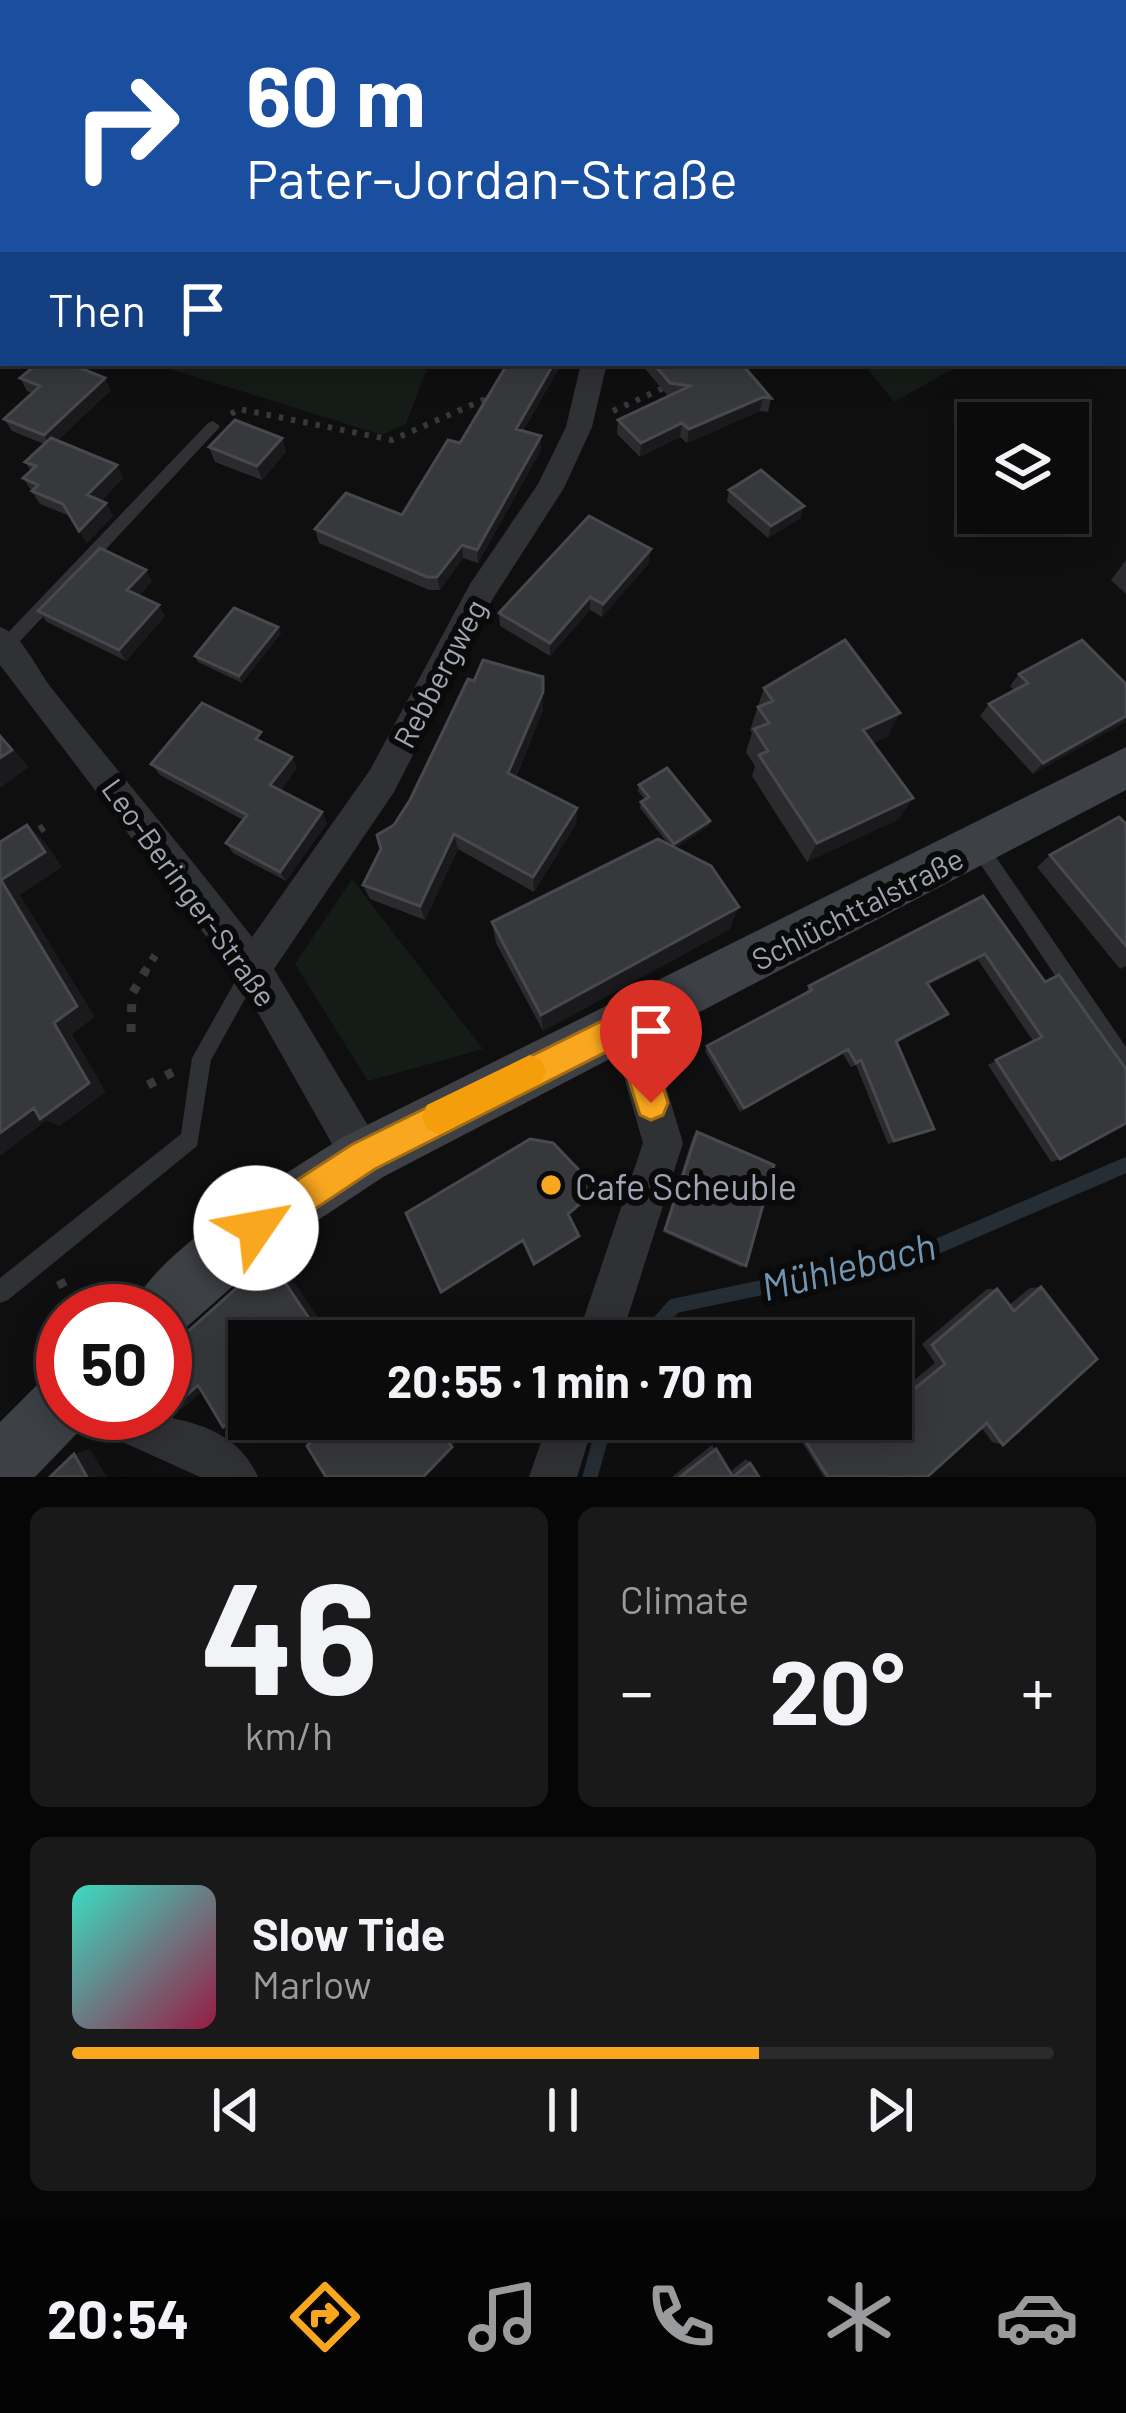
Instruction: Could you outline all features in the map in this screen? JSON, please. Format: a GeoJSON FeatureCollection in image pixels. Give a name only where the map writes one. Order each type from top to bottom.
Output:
{"type":"FeatureCollection","features":[{"type":"Feature","properties":{"kind":"main road","name":"Schlüchttalstraße"},"geometry":{"type":"LineString","coordinates":[[191,1284],[256,1228],[363,1157],[979,846],[1126,766]]}},
{"type":"Feature","properties":{"kind":"main road"},"geometry":{"type":"LineString","coordinates":[[0,1466],[43,1440]]}},
{"type":"Feature","properties":{"kind":"street","name":"Rebbergweg"},"geometry":{"type":"LineString","coordinates":[[254,968],[382,782],[481,592],[550,488],[579,427],[593,366]]}},
{"type":"Feature","properties":{"kind":"street","name":"Leo-Beringer-Straße"},"geometry":{"type":"LineString","coordinates":[[2,644],[254,968],[363,1157]]}},
{"type":"Feature","properties":{"kind":"street"},"geometry":{"type":"LineString","coordinates":[[605,1320],[663,1143],[628,1024]]}},
{"type":"Feature","properties":{"kind":"street"},"geometry":{"type":"LineString","coordinates":[[169,1440],[213,1457],[234,1477]]}},
{"type":"Feature","properties":{"kind":"street"},"geometry":{"type":"LineString","coordinates":[[553,1477],[565,1440]]}},
{"type":"Feature","properties":{"kind":"lane"},"geometry":{"type":"LineString","coordinates":[[2,644],[213,426]]}},
{"type":"Feature","properties":{"kind":"lane"},"geometry":{"type":"LineString","coordinates":[[979,846],[1126,1064]]}},
{"type":"Feature","properties":{"kind":"lane"},"geometry":{"type":"LineString","coordinates":[[0,1292],[190,1139],[202,1058],[254,968]]}},
{"type":"Feature","properties":{"kind":"path"},"geometry":{"type":"LineString","coordinates":[[579,427],[683,380]]}},
{"type":"Feature","properties":{"kind":"path"},"geometry":{"type":"LineString","coordinates":[[213,426],[239,409],[392,440],[483,400],[502,405]]}},
{"type":"Feature","properties":{"kind":"path"},"geometry":{"type":"LineString","coordinates":[[15,846],[44,827]]}},
{"type":"Feature","properties":{"kind":"path"},"geometry":{"type":"LineString","coordinates":[[130,1032],[132,994],[156,954]]}},
{"type":"Feature","properties":{"kind":"shaded area"},"geometry":{"type":"Polygon","coordinates":[[[161,366],[428,366],[406,424],[382,435],[161,366]]]}},
{"type":"Feature","properties":{"kind":"shaded area"},"geometry":{"type":"Polygon","coordinates":[[[865,366],[959,366],[894,402],[865,366]]]}},
{"type":"Feature","properties":{"kind":"shaded area"},"geometry":{"type":"Polygon","coordinates":[[[352,879],[483,1049],[368,1081],[295,964],[352,879]]]}},
{"type":"Feature","properties":{"kind":"building"},"geometry":{"type":"Polygon","coordinates":[[[34,366],[75,366],[105,378],[44,435],[4,419],[40,386],[20,378],[34,366]]]}},
{"type":"Feature","properties":{"kind":"building"},"geometry":{"type":"Polygon","coordinates":[[[506,366],[552,366],[516,429],[541,436],[477,550],[462,545],[437,577],[427,577],[315,529],[346,493],[402,515],[448,440],[460,443],[506,366]]]}},
{"type":"Feature","properties":{"kind":"building"},"geometry":{"type":"Polygon","coordinates":[[[656,366],[744,366],[771,398],[763,397],[689,429],[682,423],[641,443],[618,420],[690,386],[670,383],[656,366]]]}},
{"type":"Feature","properties":{"kind":"building"},"geometry":{"type":"Polygon","coordinates":[[[235,420],[282,438],[257,466],[209,447],[235,420]]]}},
{"type":"Feature","properties":{"kind":"building"},"geometry":{"type":"Polygon","coordinates":[[[51,438],[117,465],[87,495],[106,503],[79,531],[63,504],[32,491],[38,485],[23,478],[36,466],[25,462],[51,438]]]}},
{"type":"Feature","properties":{"kind":"building"},"geometry":{"type":"Polygon","coordinates":[[[761,470],[804,506],[771,526],[729,490],[761,470]]]}},
{"type":"Feature","properties":{"kind":"building"},"geometry":{"type":"Polygon","coordinates":[[[589,516],[651,549],[603,604],[590,597],[550,643],[499,613],[589,516]]]}},
{"type":"Feature","properties":{"kind":"building"},"geometry":{"type":"Polygon","coordinates":[[[100,548],[146,570],[127,590],[159,605],[119,650],[38,611],[100,548]]]}},
{"type":"Feature","properties":{"kind":"building"},"geometry":{"type":"Polygon","coordinates":[[[234,608],[278,627],[239,676],[195,656],[234,608]]]}},
{"type":"Feature","properties":{"kind":"building"},"geometry":{"type":"Polygon","coordinates":[[[845,640],[900,713],[863,730],[913,798],[817,843],[759,755],[768,751],[754,729],[769,723],[758,707],[773,701],[764,688],[845,640]]]}},
{"type":"Feature","properties":{"kind":"building"},"geometry":{"type":"Polygon","coordinates":[[[1082,640],[1126,684],[1126,716],[1043,763],[989,704],[1028,683],[1019,674],[1082,640]]]}},
{"type":"Feature","properties":{"kind":"building"},"geometry":{"type":"Polygon","coordinates":[[[483,660],[543,677],[543,692],[508,773],[577,808],[533,877],[454,834],[420,906],[363,885],[381,849],[377,835],[394,825],[410,800],[468,679],[474,681],[483,660]]]}},
{"type":"Feature","properties":{"kind":"building"},"geometry":{"type":"Polygon","coordinates":[[[202,703],[261,732],[256,739],[292,757],[270,785],[322,812],[280,872],[226,843],[247,815],[151,764],[202,703]]]}},
{"type":"Feature","properties":{"kind":"building"},"geometry":{"type":"Polygon","coordinates":[[[0,736],[12,750],[0,758],[0,736]]]}},
{"type":"Feature","properties":{"kind":"building"},"geometry":{"type":"Polygon","coordinates":[[[667,768],[710,821],[674,844],[641,802],[649,797],[639,785],[667,768]]]}},
{"type":"Feature","properties":{"kind":"building"},"geometry":{"type":"Polygon","coordinates":[[[1119,817],[1126,824],[1126,946],[1050,855],[1119,817]]]}},
{"type":"Feature","properties":{"kind":"building"},"geometry":{"type":"Polygon","coordinates":[[[27,825],[45,852],[1,880],[77,1006],[54,1023],[89,1083],[40,1119],[34,1108],[0,1133],[0,842],[27,825]]]}},
{"type":"Feature","properties":{"kind":"building"},"geometry":{"type":"Polygon","coordinates":[[[658,839],[711,866],[739,907],[541,1015],[492,922],[658,839]]]}},
{"type":"Feature","properties":{"kind":"building"},"geometry":{"type":"Polygon","coordinates":[[[983,896],[1045,982],[1059,975],[1126,1069],[1126,1123],[1060,1159],[996,1060],[1042,1037],[985,954],[927,983],[948,1014],[896,1041],[934,1129],[894,1141],[861,1060],[856,1063],[848,1049],[744,1108],[707,1046],[812,990],[809,986],[983,896]]]}},
{"type":"Feature","properties":{"kind":"building"},"geometry":{"type":"Polygon","coordinates":[[[697,1132],[774,1165],[746,1266],[665,1230],[697,1132]]]}},
{"type":"Feature","properties":{"kind":"building"},"geometry":{"type":"Polygon","coordinates":[[[530,1139],[553,1143],[597,1189],[568,1214],[579,1236],[534,1264],[523,1240],[441,1292],[406,1213],[530,1139]]]}},
{"type":"Feature","properties":{"kind":"building"},"geometry":{"type":"Polygon","coordinates":[[[269,1259],[310,1320],[228,1320],[228,1422],[223,1427],[198,1385],[192,1390],[192,1328],[269,1259]]]}},
{"type":"Feature","properties":{"kind":"building"},"geometry":{"type":"Polygon","coordinates":[[[1041,1287],[1097,1359],[1003,1445],[987,1423],[927,1477],[828,1477],[805,1440],[912,1440],[912,1391],[945,1364],[932,1345],[997,1289],[1014,1311],[1041,1287]]]}},
{"type":"Feature","properties":{"kind":"building"},"geometry":{"type":"Polygon","coordinates":[[[313,1440],[447,1440],[452,1447],[423,1477],[326,1477],[307,1446],[313,1440]]]}},
{"type":"Feature","properties":{"kind":"building"},"geometry":{"type":"Polygon","coordinates":[[[716,1449],[733,1477],[680,1477],[716,1449]]]}},
{"type":"Feature","properties":{"kind":"building"},"geometry":{"type":"Polygon","coordinates":[[[74,1454],[87,1477],[50,1477],[74,1454]]]}},
{"type":"Feature","properties":{"kind":"building"},"geometry":{"type":"Polygon","coordinates":[[[750,1463],[759,1477],[733,1477],[750,1463]]]}},
{"type":"Feature","properties":{"kind":"waterway","name":"Mühlebach"},"geometry":{"type":"LineString","coordinates":[[662,1320],[674,1306],[917,1255],[1126,1165]]}},
{"type":"Feature","properties":{"kind":"waterway","name":"Mühlebach"},"geometry":{"type":"LineString","coordinates":[[590,1477],[600,1440]]}},
{"type":"Feature","properties":{"kind":"slow traffic"},"geometry":{"type":"LineString","coordinates":[[439,1117],[530,1071]]}},
{"type":"Feature","properties":{"kind":"place","name":"Cafe Scheuble"},"geometry":{"type":"Point","coordinates":[551,1185]}},
{"type":"Feature","properties":{"kind":"route"},"geometry":{"type":"LineString","coordinates":[[256,1228],[363,1157],[628,1024],[651,1103]]}}]}
